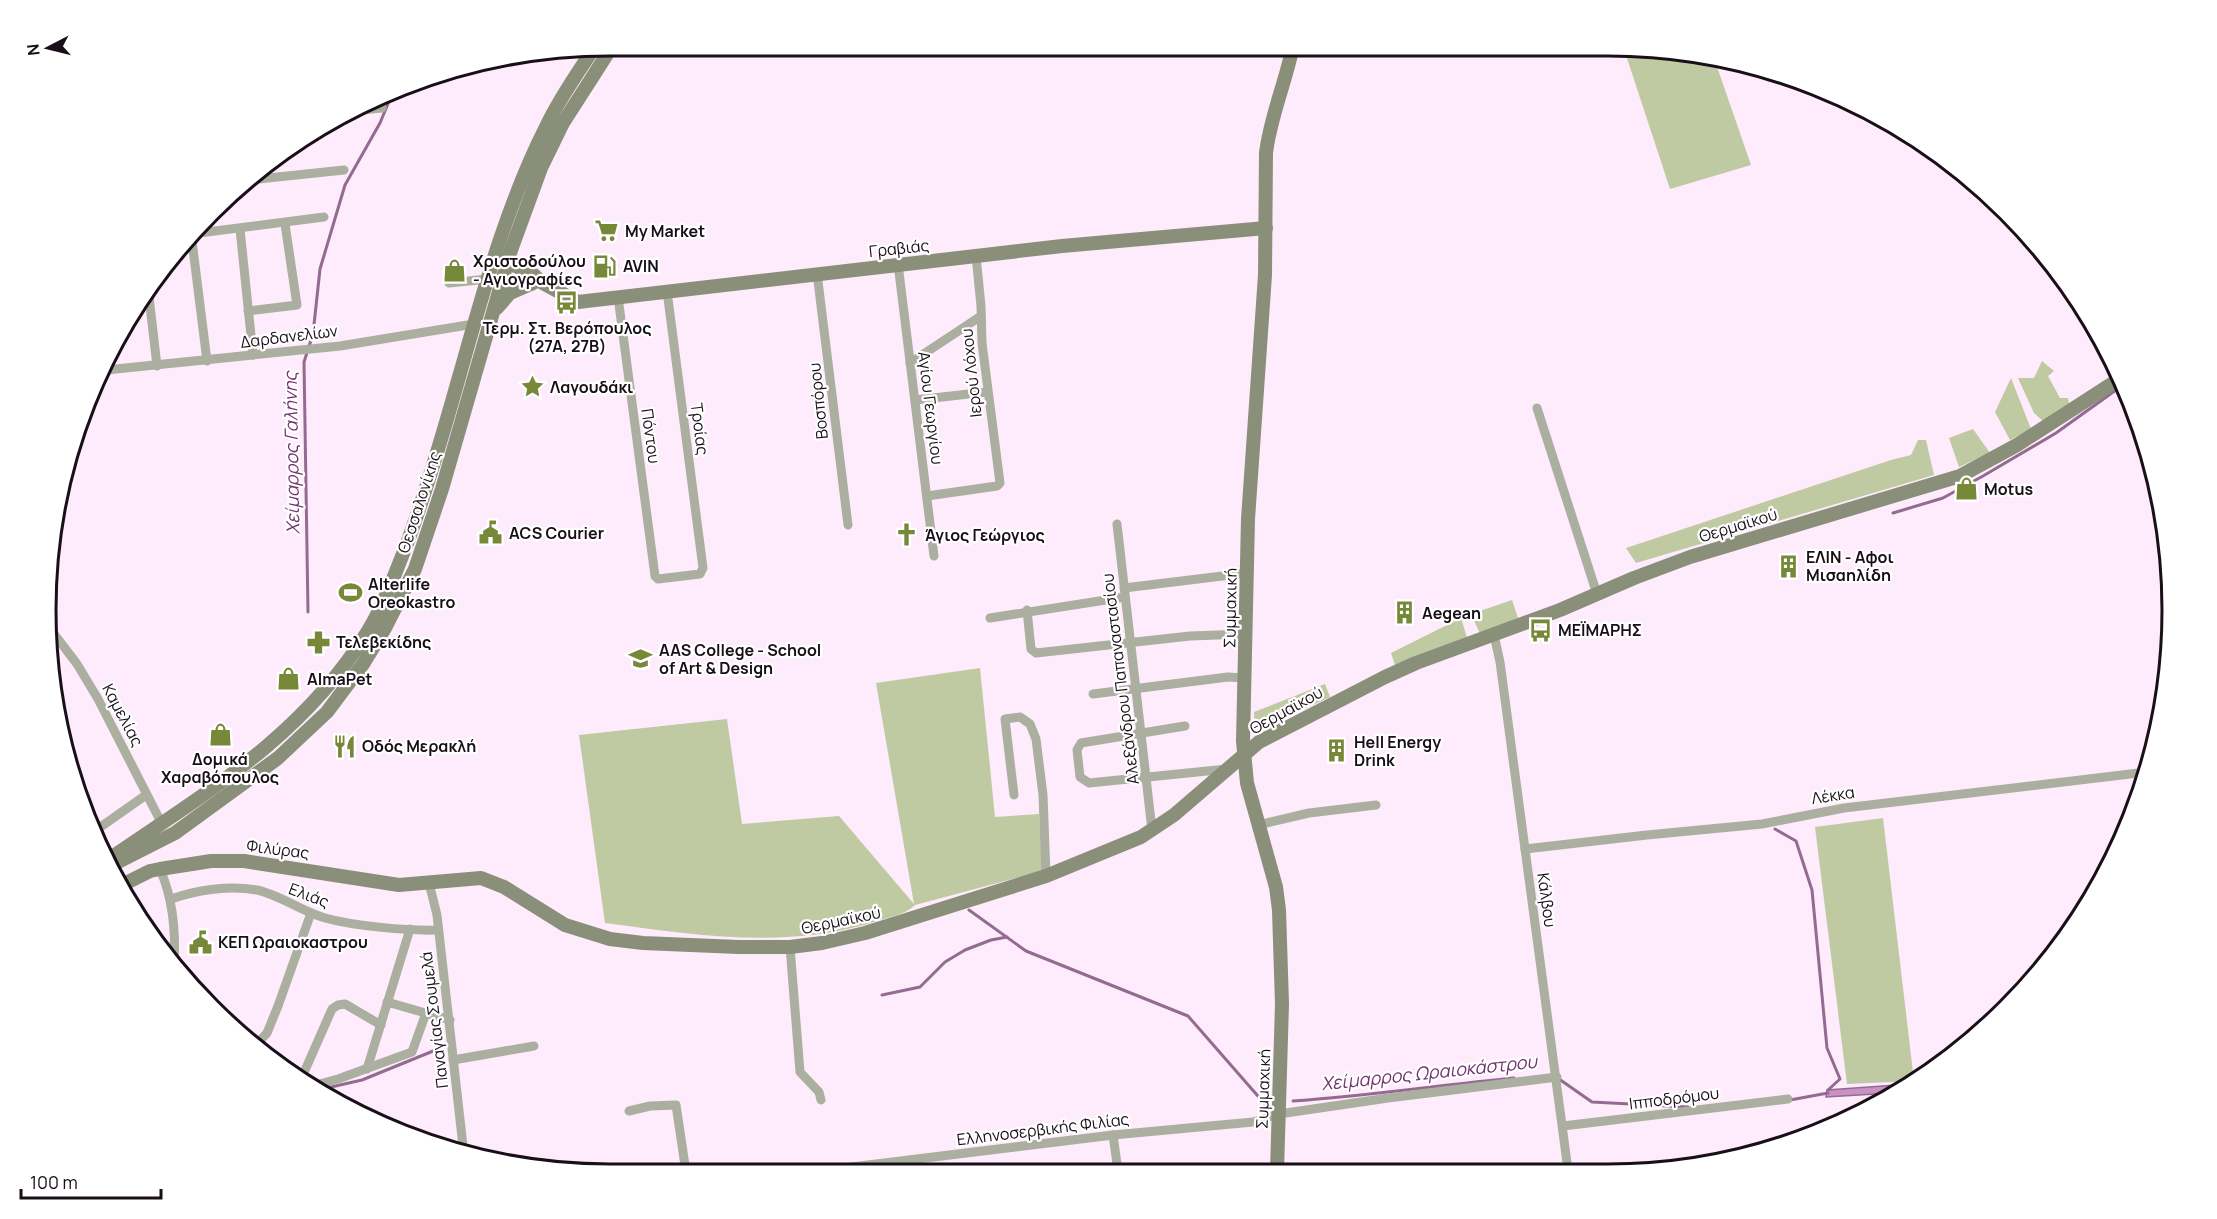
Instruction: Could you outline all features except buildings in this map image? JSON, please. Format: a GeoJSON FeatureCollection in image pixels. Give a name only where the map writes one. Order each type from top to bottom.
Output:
{"type":"FeatureCollection","features":[{"type":"Feature","properties":{"kind":"street","name":"Θεσσαλονίκης"},"geometry":{"type":"LineString","coordinates":[[114,856],[210,792],[245,766],[279,736],[321,694],[368,630],[396,571],[424,495],[474,324],[497,268],[552,143],[578,97],[606,56]]}},
{"type":"Feature","properties":{"kind":"street","name":"Συμμαχική"},"geometry":{"type":"LineString","coordinates":[[1276,1164],[1282,1004],[1280,910],[1276,887],[1247,783],[1244,754],[1251,461],[1263,331],[1267,140],[1291,56]]}},
{"type":"Feature","properties":{"kind":"street","name":"Θεσσαλονίκης"},"geometry":{"type":"LineString","coordinates":[[117,862],[175,833],[278,758],[327,712],[363,664],[385,628],[415,569],[446,479],[491,317],[497,268],[519,187],[546,126],[589,57]]}},
{"type":"Feature","properties":{"kind":"street"},"geometry":{"type":"LineString","coordinates":[[373,109],[381,108]]}},
{"type":"Feature","properties":{"kind":"street"},"geometry":{"type":"LineString","coordinates":[[261,179],[344,170]]}},
{"type":"Feature","properties":{"kind":"street"},"geometry":{"type":"LineString","coordinates":[[204,233],[285,224],[324,217]]}},
{"type":"Feature","properties":{"kind":"street"},"geometry":{"type":"LineString","coordinates":[[248,311],[297,305],[285,224]]}},
{"type":"Feature","properties":{"kind":"street","name":"Γραβιάς"},"geometry":{"type":"LineString","coordinates":[[497,268],[522,281],[537,282],[578,302],[1062,246],[1266,228]]}},
{"type":"Feature","properties":{"kind":"street"},"geometry":{"type":"LineString","coordinates":[[240,229],[253,355]]}},
{"type":"Feature","properties":{"kind":"street"},"geometry":{"type":"LineString","coordinates":[[192,245],[207,361]]}},
{"type":"Feature","properties":{"kind":"street","name":"Ιερού Λόχου"},"geometry":{"type":"LineString","coordinates":[[927,496],[997,486],[1000,483],[987,392],[976,256]]}},
{"type":"Feature","properties":{"kind":"street","name":"Αγίου Γεωργίου"},"geometry":{"type":"LineString","coordinates":[[898,264],[934,556]]}},
{"type":"Feature","properties":{"kind":"street"},"geometry":{"type":"LineString","coordinates":[[449,283],[497,268]]}},
{"type":"Feature","properties":{"kind":"street","name":"Βοσπόρου"},"geometry":{"type":"LineString","coordinates":[[817,273],[848,525]]}},
{"type":"Feature","properties":{"kind":"street"},"geometry":{"type":"LineString","coordinates":[[491,317],[510,293],[537,282]]}},
{"type":"Feature","properties":{"kind":"street","name":"Τροίας"},"geometry":{"type":"LineString","coordinates":[[656,578],[700,574],[703,571],[667,291]]}},
{"type":"Feature","properties":{"kind":"street","name":"Πόντου"},"geometry":{"type":"LineString","coordinates":[[618,297],[656,578]]}},
{"type":"Feature","properties":{"kind":"street"},"geometry":{"type":"LineString","coordinates":[[150,301],[157,366]]}},
{"type":"Feature","properties":{"kind":"street"},"geometry":{"type":"LineString","coordinates":[[910,363],[981,316]]}},
{"type":"Feature","properties":{"kind":"street","name":"Δαρδανελίων"},"geometry":{"type":"LineString","coordinates":[[110,370],[340,346],[474,324]]}},
{"type":"Feature","properties":{"kind":"street","name":"Θερμαϊκού"},"geometry":{"type":"LineString","coordinates":[[429,883],[472,877],[490,880],[565,925],[610,939],[687,946],[790,946],[822,943],[864,933],[1046,876],[1110,851],[1152,831],[1259,742],[1385,676],[1634,578],[1715,549],[1960,476],[2018,445],[2113,383]]}},
{"type":"Feature","properties":{"kind":"street"},"geometry":{"type":"LineString","coordinates":[[915,400],[987,392]]}},
{"type":"Feature","properties":{"kind":"street"},"geometry":{"type":"LineString","coordinates":[[1537,408],[1597,594]]}},
{"type":"Feature","properties":{"kind":"street","name":"Αλεξάνδρου Παπαναστασίου"},"geometry":{"type":"LineString","coordinates":[[1117,525],[1152,831]]}},
{"type":"Feature","properties":{"kind":"street"},"geometry":{"type":"LineString","coordinates":[[990,618],[1124,592],[1247,573]]}},
{"type":"Feature","properties":{"kind":"street"},"geometry":{"type":"LineString","coordinates":[[1027,610],[1033,652],[1036,653],[1190,636],[1246,634]]}},
{"type":"Feature","properties":{"kind":"street","name":"Κάλβου"},"geometry":{"type":"LineString","coordinates":[[1494,635],[1500,662],[1567,1164]]}},
{"type":"Feature","properties":{"kind":"street","name":"Καμελίας"},"geometry":{"type":"LineString","coordinates":[[57,637],[77,664],[98,699],[162,824]]}},
{"type":"Feature","properties":{"kind":"street"},"geometry":{"type":"LineString","coordinates":[[1093,694],[1228,677],[1245,678]]}},
{"type":"Feature","properties":{"kind":"street"},"geometry":{"type":"LineString","coordinates":[[1014,795],[1005,719],[1020,717],[1030,724],[1036,739],[1043,795],[1046,876]]}},
{"type":"Feature","properties":{"kind":"street"},"geometry":{"type":"LineString","coordinates":[[1185,726],[1081,743],[1077,750],[1078,773],[1084,781],[1089,783],[1227,769]]}},
{"type":"Feature","properties":{"kind":"street","name":"Λέκκα"},"geometry":{"type":"LineString","coordinates":[[1525,849],[1762,824],[1844,808],[2137,773]]}},
{"type":"Feature","properties":{"kind":"street"},"geometry":{"type":"LineString","coordinates":[[100,827],[146,795]]}},
{"type":"Feature","properties":{"kind":"street"},"geometry":{"type":"LineString","coordinates":[[1258,825],[1309,813],[1376,805]]}},
{"type":"Feature","properties":{"kind":"street","name":"Φιλύρας"},"geometry":{"type":"LineString","coordinates":[[128,882],[150,871],[160,869],[211,861],[244,861],[314,870],[383,884],[429,883]]}},
{"type":"Feature","properties":{"kind":"street"},"geometry":{"type":"LineString","coordinates":[[160,869],[171,899],[174,952]]}},
{"type":"Feature","properties":{"kind":"street","name":"Παναγίας Σουμελά"},"geometry":{"type":"LineString","coordinates":[[429,883],[434,898],[450,1020],[463,1144]]}},
{"type":"Feature","properties":{"kind":"street","name":"Ελιάς"},"geometry":{"type":"LineString","coordinates":[[171,899],[191,892],[210,890],[257,890],[311,913],[336,920],[438,930]]}},
{"type":"Feature","properties":{"kind":"street"},"geometry":{"type":"LineString","coordinates":[[261,1040],[267,1033],[278,1006],[311,913]]}},
{"type":"Feature","properties":{"kind":"street"},"geometry":{"type":"LineString","coordinates":[[367,1069],[410,929]]}},
{"type":"Feature","properties":{"kind":"street"},"geometry":{"type":"LineString","coordinates":[[790,946],[800,1072],[819,1092],[821,1100]]}},
{"type":"Feature","properties":{"kind":"street"},"geometry":{"type":"LineString","coordinates":[[387,1002],[450,1020]]}},
{"type":"Feature","properties":{"kind":"street"},"geometry":{"type":"LineString","coordinates":[[304,1072],[332,1009],[338,1005],[345,1004],[381,1025]]}},
{"type":"Feature","properties":{"kind":"street"},"geometry":{"type":"LineString","coordinates":[[323,1083],[412,1052],[426,1013]]}},
{"type":"Feature","properties":{"kind":"street"},"geometry":{"type":"LineString","coordinates":[[453,1060],[534,1046]]}},
{"type":"Feature","properties":{"kind":"street","name":"Ελληνοσερβικής Φιλίας"},"geometry":{"type":"LineString","coordinates":[[876,1164],[1113,1135],[1253,1122],[1279,1114],[1557,1077]]}},
{"type":"Feature","properties":{"kind":"street","name":"Ιπποδρόμου"},"geometry":{"type":"LineString","coordinates":[[1563,1126],[1788,1100]]}},
{"type":"Feature","properties":{"kind":"street"},"geometry":{"type":"LineString","coordinates":[[629,1111],[650,1106],[676,1105],[685,1164]]}},
{"type":"Feature","properties":{"kind":"street"},"geometry":{"type":"LineString","coordinates":[[1113,1135],[1117,1164]]}},
{"type":"Feature","properties":{"kind":"green space"},"geometry":{"type":"Polygon","coordinates":[[[1626,57],[1680,60],[1717,66],[1751,165],[1670,189],[1626,57]]]}},
{"type":"Feature","properties":{"kind":"green space"},"geometry":{"type":"Polygon","coordinates":[[[2042,361],[2054,371],[2048,376],[2060,398],[2068,398],[2069,404],[2045,423],[2034,413],[2018,378],[2034,378],[2042,361]]]}},
{"type":"Feature","properties":{"kind":"green space"},"geometry":{"type":"Polygon","coordinates":[[[2011,378],[2031,429],[2010,440],[1995,412],[2011,378]]]}},
{"type":"Feature","properties":{"kind":"green space"},"geometry":{"type":"Polygon","coordinates":[[[1973,429],[1990,453],[1959,467],[1949,438],[1973,429]]]}},
{"type":"Feature","properties":{"kind":"green space"},"geometry":{"type":"Polygon","coordinates":[[[1918,440],[1926,440],[1934,475],[1636,563],[1626,548],[1911,455],[1918,440]]]}},
{"type":"Feature","properties":{"kind":"green space"},"geometry":{"type":"Polygon","coordinates":[[[1512,600],[1519,621],[1482,638],[1471,614],[1512,600]]]}},
{"type":"Feature","properties":{"kind":"green space"},"geometry":{"type":"Polygon","coordinates":[[[1461,618],[1468,641],[1397,671],[1391,653],[1461,618]]]}},
{"type":"Feature","properties":{"kind":"green space"},"geometry":{"type":"Polygon","coordinates":[[[980,668],[995,817],[1039,814],[1042,871],[915,905],[902,913],[877,921],[843,930],[810,935],[776,938],[742,937],[673,932],[605,923],[579,735],[727,719],[742,824],[839,816],[914,904],[876,683],[980,668]]]}},
{"type":"Feature","properties":{"kind":"green space"},"geometry":{"type":"Polygon","coordinates":[[[1325,684],[1330,697],[1255,732],[1254,712],[1325,684]]]}},
{"type":"Feature","properties":{"kind":"green space"},"geometry":{"type":"Polygon","coordinates":[[[1883,818],[1913,1071],[1896,1082],[1847,1084],[1815,827],[1883,818]]]}},
{"type":"Feature","properties":{"kind":"shaded area"},"geometry":{"type":"Polygon","coordinates":[[[1891,1085],[1876,1094],[1826,1097],[1827,1090],[1891,1085]]]}},
{"type":"Feature","properties":{"kind":"waterway","name":"Χείμαρρος Γαλήνης"},"geometry":{"type":"LineString","coordinates":[[308,612],[304,362],[313,334],[320,269],[345,185],[380,123],[389,102]]}},
{"type":"Feature","properties":{"kind":"waterway","name":"Χείμαρρος Γαλήνης"},"geometry":{"type":"LineString","coordinates":[[1893,513],[1943,498],[1983,476],[2056,433],[2116,390]]}},
{"type":"Feature","properties":{"kind":"waterway","name":"Χείμαρρος Ωραιοκάστρου"},"geometry":{"type":"LineString","coordinates":[[1775,829],[1796,841],[1812,890],[1827,1048],[1840,1079],[1828,1090]]}},
{"type":"Feature","properties":{"kind":"waterway"},"geometry":{"type":"LineString","coordinates":[[969,910],[1026,951],[1188,1016],[1264,1103]]}},
{"type":"Feature","properties":{"kind":"waterway"},"geometry":{"type":"LineString","coordinates":[[882,995],[920,987],[945,962],[965,950],[991,940],[1007,937]]}},
{"type":"Feature","properties":{"kind":"waterway"},"geometry":{"type":"LineString","coordinates":[[329,1087],[362,1080],[443,1047]]}},
{"type":"Feature","properties":{"kind":"waterway","name":"Χείμαρρος Ωραιοκάστρου"},"geometry":{"type":"LineString","coordinates":[[1293,1101],[1514,1078]]}},
{"type":"Feature","properties":{"kind":"waterway","name":"Χείμαρρος Ωραιοκάστρου"},"geometry":{"type":"LineString","coordinates":[[1559,1079],[1592,1102],[1688,1107]]}},
{"type":"Feature","properties":{"kind":"waterway","name":"Χείμαρρος Ωραιοκάστρου"},"geometry":{"type":"LineString","coordinates":[[1790,1100],[1828,1093]]}},
{"type":"Feature","properties":{"kind":"place","name":"My Market"},"geometry":{"type":"Point","coordinates":[607,231]}},
{"type":"Feature","properties":{"kind":"place","name":"AVIN"},"geometry":{"type":"Point","coordinates":[605,266]}},
{"type":"Feature","properties":{"kind":"place","name":"Χριστοδούλου - Αγιογραφίες"},"geometry":{"type":"Point","coordinates":[455,270]}},
{"type":"Feature","properties":{"kind":"place","name":"Τερμ. Στ. Βερόπουλος (27Α, 27Β)"},"geometry":{"type":"Point","coordinates":[567,303]}},
{"type":"Feature","properties":{"kind":"place","name":"Λαγουδάκι"},"geometry":{"type":"Point","coordinates":[532,387]}},
{"type":"Feature","properties":{"kind":"place","name":"Motus"},"geometry":{"type":"Point","coordinates":[1966,489]}},
{"type":"Feature","properties":{"kind":"place","name":"ACS Courier"},"geometry":{"type":"Point","coordinates":[491,533]}},
{"type":"Feature","properties":{"kind":"place","name":"Άγιος Γεώργιος"},"geometry":{"type":"Point","coordinates":[907,535]}},
{"type":"Feature","properties":{"kind":"place","name":"ΕΛΙΝ - Αφοι Μισαηλίδη"},"geometry":{"type":"Point","coordinates":[1788,566]}},
{"type":"Feature","properties":{"kind":"place","name":"Alterlife Oreokastro"},"geometry":{"type":"Point","coordinates":[350,593]}},
{"type":"Feature","properties":{"kind":"place","name":"Aegean"},"geometry":{"type":"Point","coordinates":[1404,613]}},
{"type":"Feature","properties":{"kind":"place","name":"ΜΕΪΜΑΡΗΣ"},"geometry":{"type":"Point","coordinates":[1540,630]}},
{"type":"Feature","properties":{"kind":"place","name":"Τελεβεκίδης"},"geometry":{"type":"Point","coordinates":[318,642]}},
{"type":"Feature","properties":{"kind":"place","name":"AAS College - School of Art & Design"},"geometry":{"type":"Point","coordinates":[641,659]}},
{"type":"Feature","properties":{"kind":"place","name":"AlmaPet"},"geometry":{"type":"Point","coordinates":[289,679]}},
{"type":"Feature","properties":{"kind":"place","name":"Δομικά Χαραβόπουλος"},"geometry":{"type":"Point","coordinates":[220,734]}},
{"type":"Feature","properties":{"kind":"place","name":"Οδός Μερακλή"},"geometry":{"type":"Point","coordinates":[344,746]}},
{"type":"Feature","properties":{"kind":"place","name":"Hell Energy Drink"},"geometry":{"type":"Point","coordinates":[1336,751]}},
{"type":"Feature","properties":{"kind":"place","name":"ΚΕΠ Ωραιοκαστρου"},"geometry":{"type":"Point","coordinates":[200,942]}}]}
